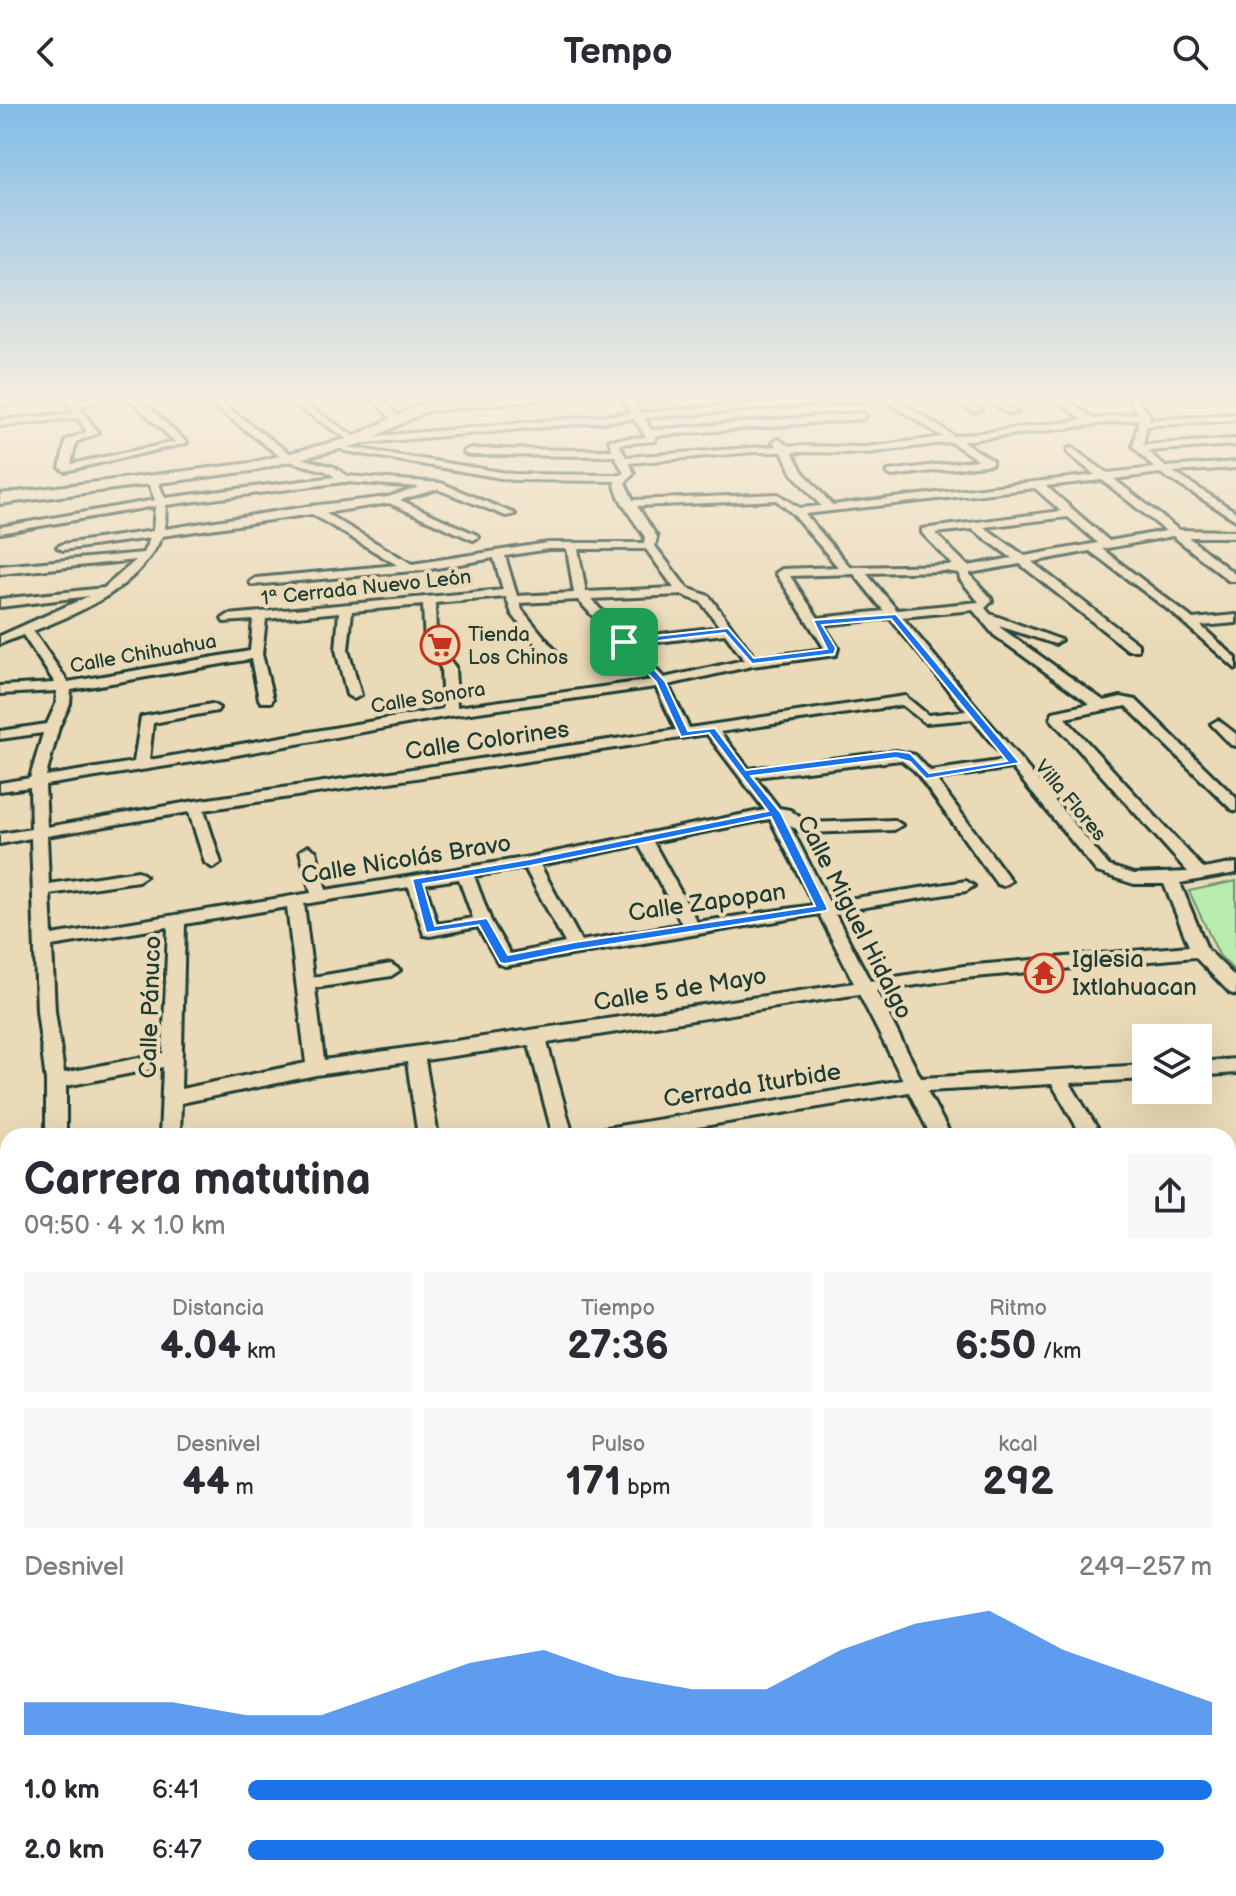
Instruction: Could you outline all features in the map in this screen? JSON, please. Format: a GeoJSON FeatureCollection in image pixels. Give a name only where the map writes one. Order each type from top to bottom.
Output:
{"type":"FeatureCollection","features":[{"type":"Feature","properties":{"kind":"street"},"geometry":{"type":"LineString","coordinates":[[0,499],[152,480],[161,502],[159,532],[146,556],[109,591],[72,612],[0,640]]}},
{"type":"Feature","properties":{"kind":"street"},"geometry":{"type":"LineString","coordinates":[[0,530],[161,502],[339,480]]}},
{"type":"Feature","properties":{"kind":"street"},"geometry":{"type":"LineString","coordinates":[[354,480],[437,485],[510,514]]}},
{"type":"Feature","properties":{"kind":"street"},"geometry":{"type":"LineString","coordinates":[[624,480],[620,488],[651,537],[649,546],[683,591],[705,599],[752,662]]}},
{"type":"Feature","properties":{"kind":"street"},"geometry":{"type":"LineString","coordinates":[[804,480],[829,508]]}},
{"type":"Feature","properties":{"kind":"street"},"geometry":{"type":"LineString","coordinates":[[628,503],[778,497],[797,512],[1088,480]]}},
{"type":"Feature","properties":{"kind":"street"},"geometry":{"type":"LineString","coordinates":[[1105,480],[1233,578]]}},
{"type":"Feature","properties":{"kind":"street"},"geometry":{"type":"LineString","coordinates":[[1178,480],[1236,517]]}},
{"type":"Feature","properties":{"kind":"street"},"geometry":{"type":"LineString","coordinates":[[63,547],[390,500],[437,485]]}},
{"type":"Feature","properties":{"kind":"street"},"geometry":{"type":"LineString","coordinates":[[1038,485],[1106,544]]}},
{"type":"Feature","properties":{"kind":"street"},"geometry":{"type":"LineString","coordinates":[[1209,498],[1223,497]]}},
{"type":"Feature","properties":{"kind":"street"},"geometry":{"type":"LineString","coordinates":[[390,500],[473,537]]}},
{"type":"Feature","properties":{"kind":"street"},"geometry":{"type":"LineString","coordinates":[[311,509],[409,567]]}},
{"type":"Feature","properties":{"kind":"street","name":"Villa Flores"},"geometry":{"type":"LineString","coordinates":[[797,512],[893,616],[1103,869],[1123,876],[1170,879]]}},
{"type":"Feature","properties":{"kind":"street"},"geometry":{"type":"LineString","coordinates":[[965,570],[926,534],[931,529],[1070,513]]}},
{"type":"Feature","properties":{"kind":"street"},"geometry":{"type":"LineString","coordinates":[[218,535],[224,522]]}},
{"type":"Feature","properties":{"kind":"street"},"geometry":{"type":"LineString","coordinates":[[973,524],[1133,647]]}},
{"type":"Feature","properties":{"kind":"street"},"geometry":{"type":"LineString","coordinates":[[1055,640],[981,612],[816,622],[782,573],[945,567],[965,570],[1173,533],[1236,534]]}},
{"type":"Feature","properties":{"kind":"street"},"geometry":{"type":"LineString","coordinates":[[256,582],[409,567],[498,553],[572,546],[649,546]]}},
{"type":"Feature","properties":{"kind":"street"},"geometry":{"type":"LineString","coordinates":[[572,546],[580,595],[660,681],[685,735]]}},
{"type":"Feature","properties":{"kind":"street"},"geometry":{"type":"LineString","coordinates":[[1092,547],[1191,623],[1236,665]]}},
{"type":"Feature","properties":{"kind":"street"},"geometry":{"type":"LineString","coordinates":[[498,553],[516,611],[556,660]]}},
{"type":"Feature","properties":{"kind":"street"},"geometry":{"type":"LineString","coordinates":[[0,570],[146,556]]}},
{"type":"Feature","properties":{"kind":"street"},"geometry":{"type":"LineString","coordinates":[[965,570],[964,576],[986,601],[981,612]]}},
{"type":"Feature","properties":{"kind":"street"},"geometry":{"type":"LineString","coordinates":[[0,603],[109,591]]}},
{"type":"Feature","properties":{"kind":"street","name":"1ª Cerrada Nuevo León"},"geometry":{"type":"LineString","coordinates":[[228,619],[429,600],[683,591]]}},
{"type":"Feature","properties":{"kind":"street"},"geometry":{"type":"LineString","coordinates":[[429,600],[427,630],[434,653],[448,667],[450,712]]}},
{"type":"Feature","properties":{"kind":"street"},"geometry":{"type":"LineString","coordinates":[[346,608],[342,650],[354,695]]}},
{"type":"Feature","properties":{"kind":"street"},"geometry":{"type":"LineString","coordinates":[[981,612],[998,632],[1101,705]]}},
{"type":"Feature","properties":{"kind":"street"},"geometry":{"type":"LineString","coordinates":[[260,617],[256,654],[266,699]]}},
{"type":"Feature","properties":{"kind":"street"},"geometry":{"type":"LineString","coordinates":[[1191,623],[1236,619]]}},
{"type":"Feature","properties":{"kind":"street","name":"Calle Sonora"},"geometry":{"type":"LineString","coordinates":[[0,787],[141,766],[450,712],[645,686],[752,662],[825,654],[832,648],[816,622]]}},
{"type":"Feature","properties":{"kind":"street"},"geometry":{"type":"LineString","coordinates":[[26,630],[64,687],[63,704],[52,727],[37,781],[46,1011],[56,1081],[56,1128]]}},
{"type":"Feature","properties":{"kind":"street"},"geometry":{"type":"LineString","coordinates":[[624,642],[728,630]]}},
{"type":"Feature","properties":{"kind":"street","name":"Calle Chihuahua"},"geometry":{"type":"LineString","coordinates":[[0,690],[64,687],[256,654]]}},
{"type":"Feature","properties":{"kind":"street","name":"Calle Colorines"},"geometry":{"type":"LineString","coordinates":[[0,839],[195,806],[905,700],[925,719],[973,715]]}},
{"type":"Feature","properties":{"kind":"street"},"geometry":{"type":"LineString","coordinates":[[1199,874],[1058,719],[1058,715],[1121,701],[1138,708],[1236,806]]}},
{"type":"Feature","properties":{"kind":"street"},"geometry":{"type":"LineString","coordinates":[[141,766],[146,720],[212,708]]}},
{"type":"Feature","properties":{"kind":"street"},"geometry":{"type":"LineString","coordinates":[[1218,724],[1236,742]]}},
{"type":"Feature","properties":{"kind":"street"},"geometry":{"type":"LineString","coordinates":[[0,735],[52,727]]}},
{"type":"Feature","properties":{"kind":"street","name":"Calle Miguel Hidalgo"},"geometry":{"type":"LineString","coordinates":[[711,730],[775,813],[936,1128]]}},
{"type":"Feature","properties":{"kind":"street"},"geometry":{"type":"LineString","coordinates":[[743,774],[906,755],[914,760],[1003,881]]}},
{"type":"Feature","properties":{"kind":"street"},"geometry":{"type":"LineString","coordinates":[[926,776],[1015,763]]}},
{"type":"Feature","properties":{"kind":"street"},"geometry":{"type":"LineString","coordinates":[[195,806],[213,863]]}},
{"type":"Feature","properties":{"kind":"street"},"geometry":{"type":"LineString","coordinates":[[775,813],[785,813],[805,828],[894,825]]}},
{"type":"Feature","properties":{"kind":"street","name":"Calle Nicolás Bravo"},"geometry":{"type":"LineString","coordinates":[[43,942],[530,862],[775,813]]}},
{"type":"Feature","properties":{"kind":"street"},"geometry":{"type":"LineString","coordinates":[[644,840],[692,928]]}},
{"type":"Feature","properties":{"kind":"street"},"geometry":{"type":"LineString","coordinates":[[308,851],[320,897]]}},
{"type":"Feature","properties":{"kind":"street"},"geometry":{"type":"LineString","coordinates":[[530,862],[575,946]]}},
{"type":"Feature","properties":{"kind":"street"},"geometry":{"type":"LineString","coordinates":[[1236,868],[1170,879],[1199,951],[1236,989]]}},
{"type":"Feature","properties":{"kind":"street"},"geometry":{"type":"LineString","coordinates":[[416,881],[430,931],[483,921],[465,873]]}},
{"type":"Feature","properties":{"kind":"street"},"geometry":{"type":"LineString","coordinates":[[40,890],[138,876]]}},
{"type":"Feature","properties":{"kind":"street","name":"Calle Zapopan"},"geometry":{"type":"LineString","coordinates":[[483,921],[505,960],[575,946],[752,922],[966,886]]}},
{"type":"Feature","properties":{"kind":"street"},"geometry":{"type":"LineString","coordinates":[[295,902],[316,1068]]}},
{"type":"Feature","properties":{"kind":"street","name":"Calle Pánuco"},"geometry":{"type":"LineString","coordinates":[[170,1128],[177,918]]}},
{"type":"Feature","properties":{"kind":"street","name":"Calle 5 de Mayo"},"geometry":{"type":"LineString","coordinates":[[171,1098],[316,1068],[536,1038],[863,986],[964,972],[1199,951]]}},
{"type":"Feature","properties":{"kind":"street"},"geometry":{"type":"LineString","coordinates":[[305,984],[391,970]]}},
{"type":"Feature","properties":{"kind":"street"},"geometry":{"type":"LineString","coordinates":[[536,1038],[561,1128]]}},
{"type":"Feature","properties":{"kind":"street"},"geometry":{"type":"LineString","coordinates":[[415,1056],[427,1128]]}},
{"type":"Feature","properties":{"kind":"street"},"geometry":{"type":"LineString","coordinates":[[56,1081],[173,1058]]}},
{"type":"Feature","properties":{"kind":"street"},"geometry":{"type":"LineString","coordinates":[[1212,1068],[1236,1066]]}},
{"type":"Feature","properties":{"kind":"street","name":"Cerrada Iturbide"},"geometry":{"type":"LineString","coordinates":[[649,1128],[912,1085],[1132,1073]]}},
{"type":"Feature","properties":{"kind":"street"},"geometry":{"type":"LineString","coordinates":[[1058,1078],[1087,1128]]}},
{"type":"Feature","properties":{"kind":"green space"},"geometry":{"type":"Polygon","coordinates":[[[1236,881],[1236,973],[1219,955],[1189,891],[1236,881]]]}},
{"type":"Feature","properties":{"kind":"place","name":"Tienda Los Chinos"},"geometry":{"type":"Point","coordinates":[440,645]}},
{"type":"Feature","properties":{"kind":"place","name":"Iglesia Ixtlahuacan"},"geometry":{"type":"Point","coordinates":[1044,973]}},
{"type":"Feature","properties":{"kind":"route"},"geometry":{"type":"LineString","coordinates":[[624,642],[660,681],[685,735],[711,730],[743,774],[775,813],[530,862],[416,881],[430,931],[483,921],[505,960],[575,946],[752,922],[822,909],[775,813],[743,774],[896,755],[906,755],[914,760],[926,776],[1015,763],[893,616],[816,622],[832,648],[831,652],[752,662],[728,630],[624,642]]}}]}
